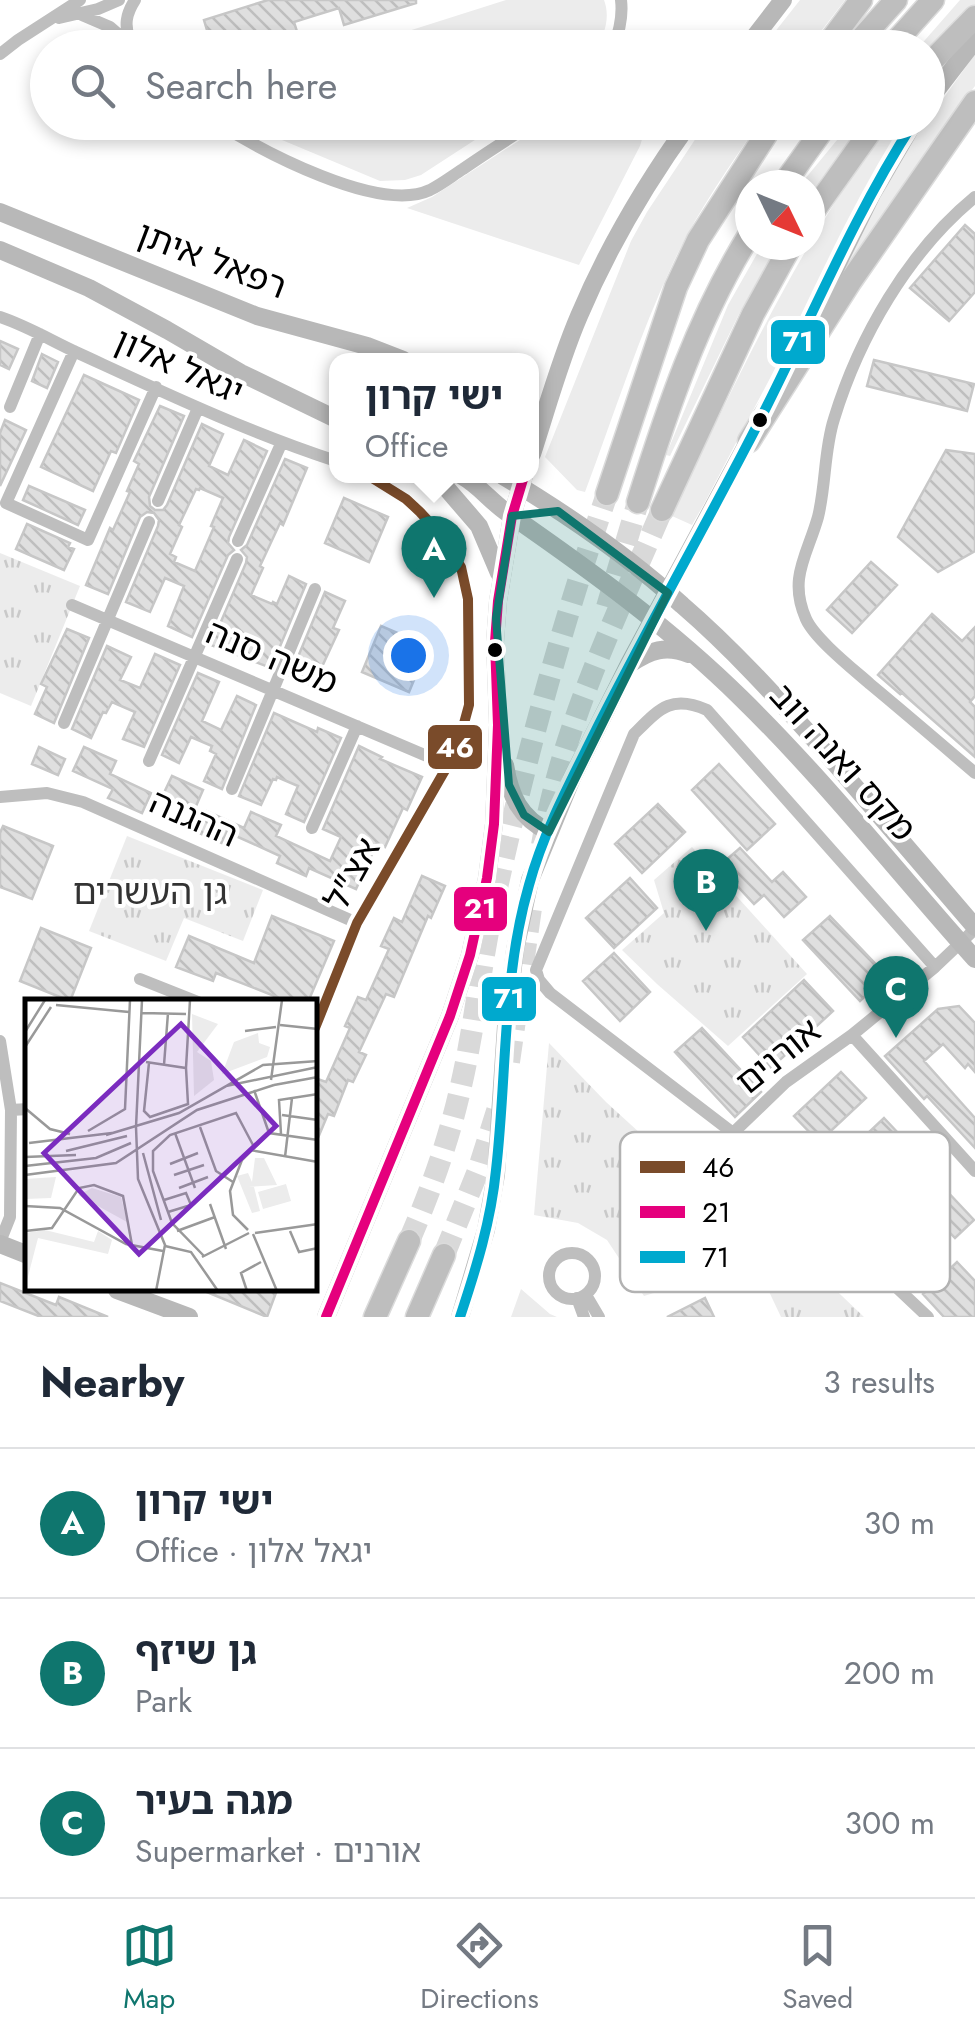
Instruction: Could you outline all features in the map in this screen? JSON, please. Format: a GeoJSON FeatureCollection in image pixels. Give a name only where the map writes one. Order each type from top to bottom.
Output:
{"type":"FeatureCollection","features":[{"type":"Feature","properties":{"kind":"highway"},"geometry":{"type":"LineString","coordinates":[[839,30],[860,0]]}},
{"type":"Feature","properties":{"kind":"highway"},"geometry":{"type":"LineString","coordinates":[[869,30],[896,0]]}},
{"type":"Feature","properties":{"kind":"highway"},"geometry":{"type":"LineString","coordinates":[[906,30],[933,0]]}},
{"type":"Feature","properties":{"kind":"highway"},"geometry":{"type":"LineString","coordinates":[[945,48],[975,17]]}},
{"type":"Feature","properties":{"kind":"highway"},"geometry":{"type":"LineString","coordinates":[[750,441],[850,282],[975,102]]}},
{"type":"Feature","properties":{"kind":"highway"},"geometry":{"type":"LineString","coordinates":[[606,494],[676,287],[698,240],[762,140]]}},
{"type":"Feature","properties":{"kind":"highway"},"geometry":{"type":"LineString","coordinates":[[644,379],[684,291],[718,231],[781,140]]}},
{"type":"Feature","properties":{"kind":"highway"},"geometry":{"type":"LineString","coordinates":[[793,170],[815,140]]}},
{"type":"Feature","properties":{"kind":"highway"},"geometry":{"type":"LineString","coordinates":[[825,195],[864,140]]}},
{"type":"Feature","properties":{"kind":"highway"},"geometry":{"type":"LineString","coordinates":[[638,502],[685,364],[735,260]]}},
{"type":"Feature","properties":{"kind":"highway"},"geometry":{"type":"LineString","coordinates":[[662,510],[753,314],[783,260]]}},
{"type":"Feature","properties":{"kind":"highway"},"geometry":{"type":"LineString","coordinates":[[374,1317],[410,1241]]}},
{"type":"Feature","properties":{"kind":"highway"},"geometry":{"type":"LineString","coordinates":[[417,1317],[444,1255]]}},
{"type":"Feature","properties":{"kind":"main road"},"geometry":{"type":"LineString","coordinates":[[760,30],[780,5]]}},
{"type":"Feature","properties":{"kind":"main road"},"geometry":{"type":"LineString","coordinates":[[945,79],[975,40]]}},
{"type":"Feature","properties":{"kind":"main road"},"geometry":{"type":"LineString","coordinates":[[539,432],[577,320],[612,248],[678,140]]}},
{"type":"Feature","properties":{"kind":"main road"},"geometry":{"type":"LineString","coordinates":[[460,1317],[494,1190],[506,1026],[521,916],[530,880],[572,778],[629,664],[750,441],[864,211],[904,140]]}},
{"type":"Feature","properties":{"kind":"main road","name":"רפאל איתן"},"geometry":{"type":"LineString","coordinates":[[0,212],[257,316],[384,353]]}},
{"type":"Feature","properties":{"kind":"main road","name":"רפאל איתן"},"geometry":{"type":"LineString","coordinates":[[0,250],[89,288],[240,373],[329,416]]}},
{"type":"Feature","properties":{"kind":"main road"},"geometry":{"type":"LineString","coordinates":[[539,404],[556,378]]}},
{"type":"Feature","properties":{"kind":"main road"},"geometry":{"type":"LineString","coordinates":[[442,483],[479,526],[500,578]]}},
{"type":"Feature","properties":{"kind":"main road"},"geometry":{"type":"LineString","coordinates":[[471,483],[654,618]]}},
{"type":"Feature","properties":{"kind":"main road"},"geometry":{"type":"LineString","coordinates":[[326,1312],[410,1116],[466,971],[490,852],[498,725],[495,642],[500,578],[521,483]]}},
{"type":"Feature","properties":{"kind":"main road"},"geometry":{"type":"LineString","coordinates":[[524,483],[668,593]]}},
{"type":"Feature","properties":{"kind":"main road"},"geometry":{"type":"LineString","coordinates":[[512,516],[558,511]]}},
{"type":"Feature","properties":{"kind":"main road","name":"מקס ואנה ווב"},"geometry":{"type":"LineString","coordinates":[[668,593],[720,638],[785,707],[975,928]]}},
{"type":"Feature","properties":{"kind":"main road","name":"מקס ואנה ווב"},"geometry":{"type":"LineString","coordinates":[[654,618],[780,738],[975,959]]}},
{"type":"Feature","properties":{"kind":"main road"},"geometry":{"type":"LineString","coordinates":[[629,664],[664,648],[699,658]]}},
{"type":"Feature","properties":{"kind":"main road"},"geometry":{"type":"LineString","coordinates":[[498,725],[508,785],[515,801],[524,815],[549,832]]}},
{"type":"Feature","properties":{"kind":"main road"},"geometry":{"type":"LineString","coordinates":[[0,1243],[25,1254]]}},
{"type":"Feature","properties":{"kind":"main road"},"geometry":{"type":"LineString","coordinates":[[123,1292],[189,1317]]}},
{"type":"Feature","properties":{"kind":"street"},"geometry":{"type":"LineString","coordinates":[[34,30],[80,7],[119,0]]}},
{"type":"Feature","properties":{"kind":"street"},"geometry":{"type":"LineString","coordinates":[[127,30],[126,16],[135,0]]}},
{"type":"Feature","properties":{"kind":"street"},"geometry":{"type":"LineString","coordinates":[[619,30],[621,0]]}},
{"type":"Feature","properties":{"kind":"street"},"geometry":{"type":"LineString","coordinates":[[80,7],[113,30]]}},
{"type":"Feature","properties":{"kind":"street"},"geometry":{"type":"LineString","coordinates":[[0,54],[30,33]]}},
{"type":"Feature","properties":{"kind":"street"},"geometry":{"type":"LineString","coordinates":[[246,140],[335,181],[375,194],[404,197],[429,190],[506,140]]}},
{"type":"Feature","properties":{"kind":"street"},"geometry":{"type":"LineString","coordinates":[[975,197],[928,244],[892,291],[859,353],[832,422],[818,518],[804,554],[797,592],[808,624],[842,659],[975,772]]}},
{"type":"Feature","properties":{"kind":"street","name":"יגאל אלון"},"geometry":{"type":"LineString","coordinates":[[0,317],[198,408],[282,444],[329,459]]}},
{"type":"Feature","properties":{"kind":"street"},"geometry":{"type":"LineString","coordinates":[[10,407],[40,334]]}},
{"type":"Feature","properties":{"kind":"street"},"geometry":{"type":"LineString","coordinates":[[74,351],[6,504],[88,540],[156,387]]}},
{"type":"Feature","properties":{"kind":"street"},"geometry":{"type":"LineString","coordinates":[[158,500],[198,408]]}},
{"type":"Feature","properties":{"kind":"street"},"geometry":{"type":"LineString","coordinates":[[238,540],[282,444]]}},
{"type":"Feature","properties":{"kind":"street"},"geometry":{"type":"LineString","coordinates":[[380,483],[406,499],[428,520],[452,551],[465,581],[470,637],[469,704],[448,765]]}},
{"type":"Feature","properties":{"kind":"street"},"geometry":{"type":"LineString","coordinates":[[64,723],[149,522]]}},
{"type":"Feature","properties":{"kind":"street"},"geometry":{"type":"LineString","coordinates":[[149,761],[237,559]]}},
{"type":"Feature","properties":{"kind":"street"},"geometry":{"type":"LineString","coordinates":[[232,789],[315,589]]}},
{"type":"Feature","properties":{"kind":"street","name":"משה סנה"},"geometry":{"type":"LineString","coordinates":[[72,605],[448,765]]}},
{"type":"Feature","properties":{"kind":"street"},"geometry":{"type":"LineString","coordinates":[[732,1132],[550,993],[536,970],[634,734],[652,715],[675,702],[693,703],[707,710],[935,967]]}},
{"type":"Feature","properties":{"kind":"street"},"geometry":{"type":"LineString","coordinates":[[312,828],[358,726]]}},
{"type":"Feature","properties":{"kind":"street","name":"אצ\"ל"},"geometry":{"type":"LineString","coordinates":[[318,1020],[357,923],[448,765]]}},
{"type":"Feature","properties":{"kind":"street","name":"ההגנה"},"geometry":{"type":"LineString","coordinates":[[0,797],[47,793],[83,802],[357,923]]}},
{"type":"Feature","properties":{"kind":"street","name":"אורנים"},"geometry":{"type":"LineString","coordinates":[[734,1132],[786,1082],[852,1035],[935,967],[975,928]]}},
{"type":"Feature","properties":{"kind":"street"},"geometry":{"type":"LineString","coordinates":[[140,979],[190,999]]}},
{"type":"Feature","properties":{"kind":"street"},"geometry":{"type":"LineString","coordinates":[[852,1035],[940,1132]]}},
{"type":"Feature","properties":{"kind":"street"},"geometry":{"type":"LineString","coordinates":[[0,1041],[12,1110],[10,1217],[0,1243]]}},
{"type":"Feature","properties":{"kind":"street"},"geometry":{"type":"LineString","coordinates":[[12,1110],[25,1110]]}},
{"type":"Feature","properties":{"kind":"street"},"geometry":{"type":"LineString","coordinates":[[950,1143],[975,1171]]}},
{"type":"Feature","properties":{"kind":"street","name":"אורנים"},"geometry":{"type":"LineString","coordinates":[[902,1292],[928,1317]]}},
{"type":"Feature","properties":{"kind":"street"},"geometry":{"type":"LineString","coordinates":[[584,1317],[582,1297],[599,1317]]}},
{"type":"Feature","properties":{"kind":"highlighted area"},"geometry":{"type":"Polygon","coordinates":[[[558,511],[668,593],[549,832],[524,815],[509,785],[496,618],[512,516],[558,511]]]}},
{"type":"Feature","properties":{"kind":"green space"},"geometry":{"type":"Polygon","coordinates":[[[506,0],[604,0],[607,12],[604,30],[412,30],[506,0]]]}},
{"type":"Feature","properties":{"kind":"green space"},"geometry":{"type":"Polygon","coordinates":[[[800,0],[845,0],[822,30],[776,30],[800,0]]]}},
{"type":"Feature","properties":{"kind":"green space"},"geometry":{"type":"Polygon","coordinates":[[[960,0],[975,0],[975,6],[945,36],[945,30],[934,30],[960,0]]]}},
{"type":"Feature","properties":{"kind":"green space"},"geometry":{"type":"Polygon","coordinates":[[[975,54],[975,86],[945,125],[945,96],[975,54]]]}},
{"type":"Feature","properties":{"kind":"green space"},"geometry":{"type":"Polygon","coordinates":[[[282,140],[475,140],[421,175],[380,181],[282,140]]]}},
{"type":"Feature","properties":{"kind":"green space"},"geometry":{"type":"Polygon","coordinates":[[[520,140],[642,140],[579,265],[407,208],[432,197],[520,140]]]}},
{"type":"Feature","properties":{"kind":"green space"},"geometry":{"type":"Polygon","coordinates":[[[695,140],[748,140],[703,207],[661,289],[585,492],[577,490],[545,457],[631,241],[695,140]]]}},
{"type":"Feature","properties":{"kind":"green space"},"geometry":{"type":"Polygon","coordinates":[[[837,140],[850,140],[825,174],[825,170],[812,170],[837,140]]]}},
{"type":"Feature","properties":{"kind":"green space"},"geometry":{"type":"Polygon","coordinates":[[[879,140],[895,140],[692,525],[672,516],[800,260],[825,260],[825,219],[879,140]]]}},
{"type":"Feature","properties":{"kind":"green space"},"geometry":{"type":"Polygon","coordinates":[[[914,140],[935,140],[837,293],[831,290],[914,140]]]}},
{"type":"Feature","properties":{"kind":"green space"},"geometry":{"type":"Polygon","coordinates":[[[754,260],[770,260],[670,456],[666,455],[728,305],[754,260]]]}},
{"type":"Feature","properties":{"kind":"green space"},"geometry":{"type":"Polygon","coordinates":[[[0,553],[80,586],[31,706],[0,693],[0,553]]]}},
{"type":"Feature","properties":{"kind":"green space","name":"גן העשרים"},"geometry":{"type":"Polygon","coordinates":[[[127,836],[263,890],[243,941],[184,918],[166,961],[89,931],[127,836]]]}},
{"type":"Feature","properties":{"kind":"green space"},"geometry":{"type":"Polygon","coordinates":[[[692,847],[807,974],[728,1046],[622,950],[664,913],[654,880],[692,847]]]}},
{"type":"Feature","properties":{"kind":"green space"},"geometry":{"type":"Polygon","coordinates":[[[549,1043],[639,1132],[620,1132],[620,1260],[607,1240],[578,1223],[534,1215],[549,1043]]]}},
{"type":"Feature","properties":{"kind":"green space"},"geometry":{"type":"Polygon","coordinates":[[[521,1289],[550,1314],[557,1317],[511,1317],[521,1289]]]}},
{"type":"Feature","properties":{"kind":"green space"},"geometry":{"type":"Polygon","coordinates":[[[769,1292],[838,1292],[864,1317],[781,1317],[769,1292]]]}},
{"type":"Feature","properties":{"kind":"building"},"geometry":{"type":"Polygon","coordinates":[[[268,0],[416,0],[344,25],[339,8],[294,22],[296,30],[207,30],[204,20],[268,0]]]}},
{"type":"Feature","properties":{"kind":"building"},"geometry":{"type":"Polygon","coordinates":[[[965,225],[975,234],[975,292],[949,321],[910,288],[965,225]]]}},
{"type":"Feature","properties":{"kind":"building"},"geometry":{"type":"Polygon","coordinates":[[[0,341],[18,349],[9,369],[0,365],[0,341]]]}},
{"type":"Feature","properties":{"kind":"building"},"geometry":{"type":"Polygon","coordinates":[[[42,354],[58,362],[47,388],[32,381],[42,354]]]}},
{"type":"Feature","properties":{"kind":"building"},"geometry":{"type":"Polygon","coordinates":[[[874,360],[974,384],[967,411],[867,386],[874,360]]]}},
{"type":"Feature","properties":{"kind":"building"},"geometry":{"type":"Polygon","coordinates":[[[84,375],[139,400],[116,453],[111,451],[93,491],[41,467],[84,375]]]}},
{"type":"Feature","properties":{"kind":"building"},"geometry":{"type":"Polygon","coordinates":[[[160,406],[184,416],[149,497],[155,510],[163,510],[167,505],[202,424],[223,434],[209,466],[228,475],[244,440],[267,451],[229,537],[228,543],[234,550],[228,555],[192,637],[168,626],[184,586],[165,578],[150,612],[126,602],[158,526],[154,513],[140,517],[108,594],[86,585],[130,492],[127,491],[139,464],[134,461],[160,406]],[[196,489],[170,554],[176,557],[174,562],[195,571],[223,498],[196,489]]]}},
{"type":"Feature","properties":{"kind":"building"},"geometry":{"type":"Polygon","coordinates":[[[5,420],[26,430],[0,486],[0,433],[5,420]]]}},
{"type":"Feature","properties":{"kind":"building"},"geometry":{"type":"Polygon","coordinates":[[[946,450],[975,454],[975,551],[938,572],[898,537],[946,450]]]}},
{"type":"Feature","properties":{"kind":"building"},"geometry":{"type":"Polygon","coordinates":[[[285,459],[307,468],[283,525],[280,523],[260,566],[263,568],[251,595],[277,604],[289,576],[306,584],[271,668],[211,645],[246,563],[247,557],[241,550],[247,545],[285,459]]]}},
{"type":"Feature","properties":{"kind":"building"},"geometry":{"type":"Polygon","coordinates":[[[29,486],[85,510],[78,525],[23,500],[29,486]]]}},
{"type":"Feature","properties":{"kind":"building"},"geometry":{"type":"Polygon","coordinates":[[[344,498],[388,517],[369,562],[325,543],[344,498]]]}},
{"type":"Feature","properties":{"kind":"building"},"geometry":{"type":"Polygon","coordinates":[[[27,524],[70,543],[68,547],[74,549],[64,570],[16,549],[27,524]]]}},
{"type":"Feature","properties":{"kind":"building"},"geometry":{"type":"Polygon","coordinates":[[[871,562],[897,585],[852,633],[827,610],[871,562]]]}},
{"type":"Feature","properties":{"kind":"building"},"geometry":{"type":"Polygon","coordinates":[[[325,592],[345,601],[333,628],[339,630],[313,686],[290,676],[325,592]]]}},
{"type":"Feature","properties":{"kind":"building"},"geometry":{"type":"Polygon","coordinates":[[[932,614],[962,641],[975,627],[975,696],[970,702],[975,707],[975,757],[878,675],[932,614]]]}},
{"type":"Feature","properties":{"kind":"building"},"geometry":{"type":"Polygon","coordinates":[[[381,626],[428,646],[409,692],[362,672],[381,626]]]}},
{"type":"Feature","properties":{"kind":"building"},"geometry":{"type":"Polygon","coordinates":[[[67,629],[89,638],[54,723],[35,714],[47,687],[41,684],[67,629]]]}},
{"type":"Feature","properties":{"kind":"building"},"geometry":{"type":"Polygon","coordinates":[[[107,646],[131,657],[120,680],[140,688],[155,654],[180,665],[144,747],[123,739],[135,712],[112,702],[91,738],[72,729],[107,646]]]}},
{"type":"Feature","properties":{"kind":"building"},"geometry":{"type":"Polygon","coordinates":[[[198,673],[219,682],[202,721],[221,730],[237,696],[256,705],[222,789],[204,781],[216,754],[210,751],[212,746],[191,737],[179,763],[162,755],[198,673]]]}},
{"type":"Feature","properties":{"kind":"building"},"geometry":{"type":"Polygon","coordinates":[[[274,713],[341,738],[304,822],[286,814],[298,786],[277,777],[261,805],[239,796],[274,713]]]}},
{"type":"Feature","properties":{"kind":"building"},"geometry":{"type":"Polygon","coordinates":[[[359,746],[422,777],[385,847],[377,843],[356,889],[309,868],[306,876],[277,863],[280,856],[227,832],[222,843],[197,832],[206,811],[244,828],[251,812],[281,825],[276,836],[330,861],[341,837],[323,829],[359,746]]]}},
{"type":"Feature","properties":{"kind":"building"},"geometry":{"type":"Polygon","coordinates":[[[39,747],[65,759],[58,775],[32,764],[39,747]]]}},
{"type":"Feature","properties":{"kind":"building"},"geometry":{"type":"Polygon","coordinates":[[[84,747],[116,761],[110,774],[151,793],[142,813],[108,798],[113,789],[73,771],[84,747]]]}},
{"type":"Feature","properties":{"kind":"building"},"geometry":{"type":"Polygon","coordinates":[[[719,764],[775,824],[747,850],[692,790],[719,764]]]}},
{"type":"Feature","properties":{"kind":"building"},"geometry":{"type":"Polygon","coordinates":[[[172,776],[203,790],[193,813],[161,799],[172,776]]]}},
{"type":"Feature","properties":{"kind":"building"},"geometry":{"type":"Polygon","coordinates":[[[658,804],[685,832],[642,873],[615,844],[658,804]]]}},
{"type":"Feature","properties":{"kind":"building"},"geometry":{"type":"Polygon","coordinates":[[[3,826],[53,846],[32,899],[0,887],[3,826]]]}},
{"type":"Feature","properties":{"kind":"building"},"geometry":{"type":"Polygon","coordinates":[[[740,848],[772,882],[783,872],[806,897],[784,917],[764,895],[754,904],[719,866],[740,848]]]}},
{"type":"Feature","properties":{"kind":"building"},"geometry":{"type":"Polygon","coordinates":[[[422,876],[445,886],[394,997],[386,994],[359,1052],[366,1055],[353,1082],[348,1080],[334,1116],[328,1114],[318,1138],[318,1079],[326,1082],[350,1028],[345,1026],[358,997],[366,1000],[389,949],[381,946],[394,918],[402,922],[422,876]]]}},
{"type":"Feature","properties":{"kind":"building"},"geometry":{"type":"Polygon","coordinates":[[[630,878],[657,908],[614,948],[586,918],[630,878]]]}},
{"type":"Feature","properties":{"kind":"building"},"geometry":{"type":"Polygon","coordinates":[[[272,916],[334,941],[309,999],[276,999],[216,973],[213,981],[176,967],[189,936],[254,963],[272,916]]]}},
{"type":"Feature","properties":{"kind":"building"},"geometry":{"type":"Polygon","coordinates":[[[830,916],[887,976],[860,1001],[803,940],[830,916]]]}},
{"type":"Feature","properties":{"kind":"building"},"geometry":{"type":"Polygon","coordinates":[[[41,928],[91,948],[71,999],[20,981],[41,928]]]}},
{"type":"Feature","properties":{"kind":"building"},"geometry":{"type":"Polygon","coordinates":[[[614,953],[650,992],[620,1021],[583,981],[614,953]]]}},
{"type":"Feature","properties":{"kind":"building"},"geometry":{"type":"Polygon","coordinates":[[[804,980],[833,1011],[771,1068],[743,1037],[804,980]]]}},
{"type":"Feature","properties":{"kind":"building"},"geometry":{"type":"Polygon","coordinates":[[[959,1006],[975,1023],[975,1072],[968,1064],[965,1068],[943,1044],[924,1061],[975,1118],[975,1148],[885,1056],[938,1009],[959,1006]]]}},
{"type":"Feature","properties":{"kind":"building"},"geometry":{"type":"Polygon","coordinates":[[[702,1028],[761,1092],[735,1117],[675,1052],[702,1028]]]}},
{"type":"Feature","properties":{"kind":"building"},"geometry":{"type":"Polygon","coordinates":[[[841,1072],[866,1098],[830,1132],[809,1132],[794,1116],[841,1072]]]}},
{"type":"Feature","properties":{"kind":"building"},"geometry":{"type":"Polygon","coordinates":[[[884,1118],[897,1132],[869,1132],[884,1118]]]}},
{"type":"Feature","properties":{"kind":"building"},"geometry":{"type":"Polygon","coordinates":[[[950,1194],[974,1220],[955,1238],[950,1233],[950,1194]]]}},
{"type":"Feature","properties":{"kind":"building"},"geometry":{"type":"Polygon","coordinates":[[[957,1262],[975,1281],[975,1317],[944,1317],[923,1294],[950,1292],[950,1269],[957,1262]]]}},
{"type":"Feature","properties":{"kind":"building"},"geometry":{"type":"Polygon","coordinates":[[[0,1283],[56,1305],[59,1297],[108,1317],[41,1317],[0,1301],[0,1283]]]}},
{"type":"Feature","properties":{"kind":"building"},"geometry":{"type":"Polygon","coordinates":[[[207,1292],[276,1292],[267,1317],[207,1292]]]}},
{"type":"Feature","properties":{"kind":"building"},"geometry":{"type":"Polygon","coordinates":[[[705,1298],[714,1317],[667,1317],[705,1298]]]}},
{"type":"Feature","properties":{"kind":"tunnel"},"geometry":{"type":"LineString","coordinates":[[409,1241],[455,1110],[516,805],[558,649],[607,494]]}},
{"type":"Feature","properties":{"kind":"tunnel"},"geometry":{"type":"LineString","coordinates":[[607,607],[638,502]]}},
{"type":"Feature","properties":{"kind":"tunnel"},"geometry":{"type":"LineString","coordinates":[[542,845],[576,716],[662,510]]}},
{"type":"Feature","properties":{"kind":"tunnel"},"geometry":{"type":"LineString","coordinates":[[509,1062],[532,901]]}},
{"type":"Feature","properties":{"kind":"tunnel"},"geometry":{"type":"LineString","coordinates":[[444,1255],[498,1108]]}},
{"type":"Feature","properties":{"kind":"transit line","name":"71"},"geometry":{"type":"LineString","coordinates":[[460,1317],[491,1208],[514,956],[529,885],[543,844],[598,726],[903,140]]}},
{"type":"Feature","properties":{"kind":"transit line","name":"46"},"geometry":{"type":"LineString","coordinates":[[318,1020],[357,923],[448,765],[469,705],[468,599],[461,567],[442,536],[420,512],[380,483]]}},
{"type":"Feature","properties":{"kind":"transit line","name":"21"},"geometry":{"type":"LineString","coordinates":[[326,1317],[450,1016],[470,955],[494,824],[498,601],[512,516],[522,483]]}},
{"type":"Feature","properties":{"kind":"place","name":"ישי קרון"},"geometry":{"type":"Point","coordinates":[434,598]}},
{"type":"Feature","properties":{"kind":"place","name":"גן שיזף"},"geometry":{"type":"Point","coordinates":[706,931]}},
{"type":"Feature","properties":{"kind":"place","name":"מגה בעיר"},"geometry":{"type":"Point","coordinates":[896,1038]}}]}
